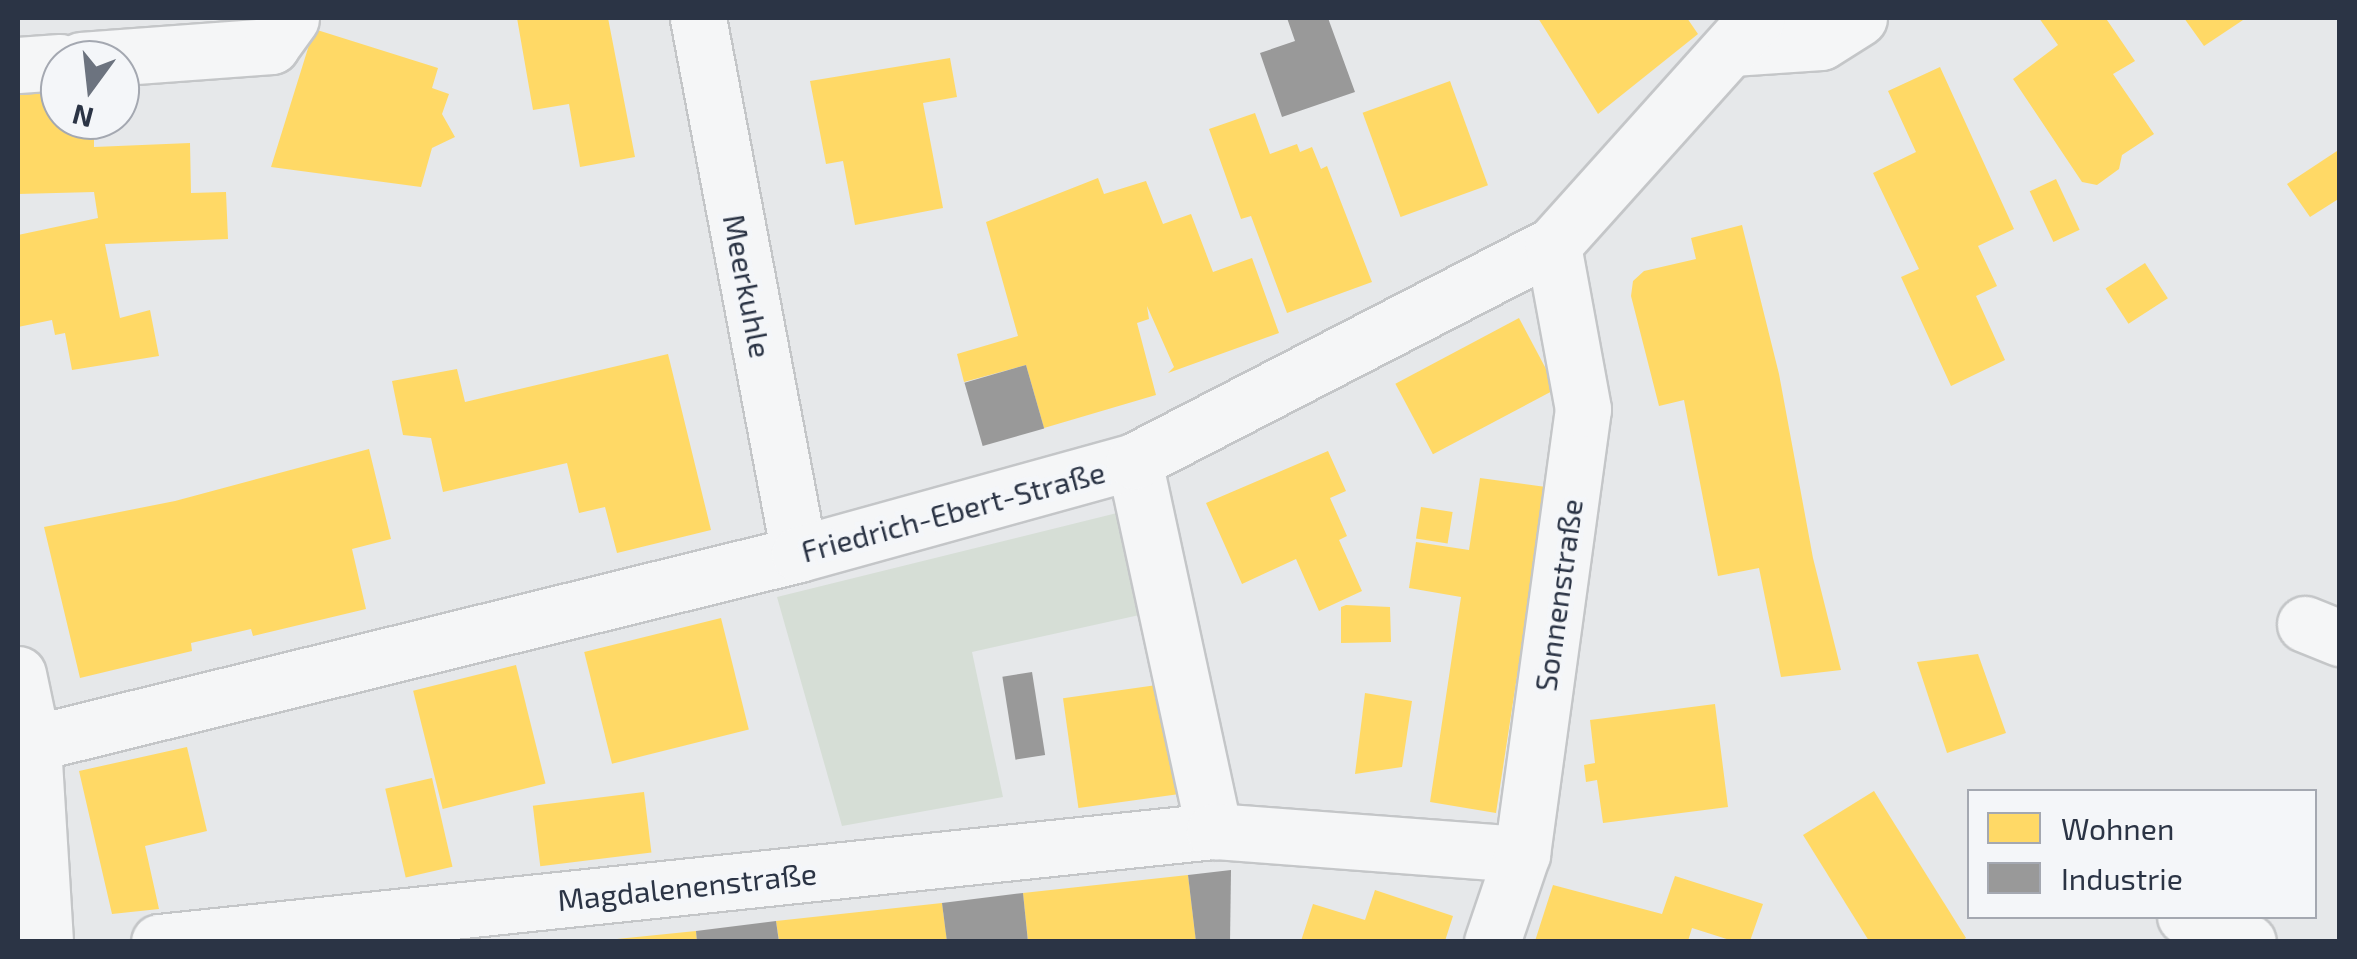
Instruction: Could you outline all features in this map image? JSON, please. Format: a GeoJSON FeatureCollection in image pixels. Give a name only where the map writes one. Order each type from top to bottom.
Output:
{"type":"FeatureCollection","features":[{"type":"Feature","properties":{"kind":"street"},"geometry":{"type":"LineString","coordinates":[[140,56],[271,46],[291,18]]}},
{"type":"Feature","properties":{"kind":"street","name":"Meerkuhle"},"geometry":{"type":"LineString","coordinates":[[698,18],[799,554]]}},
{"type":"Feature","properties":{"kind":"street"},"geometry":{"type":"LineString","coordinates":[[1744,33],[1821,42],[1860,18]]}},
{"type":"Feature","properties":{"kind":"street","name":"Friedrich-Ebert-Straße"},"geometry":{"type":"LineString","coordinates":[[25,746],[799,554],[1134,461],[1554,245],[1744,33]]}},
{"type":"Feature","properties":{"kind":"street","name":"Sonnenstraße"},"geometry":{"type":"LineString","coordinates":[[1492,942],[1522,854],[1583,410],[1554,245]]}},
{"type":"Feature","properties":{"kind":"street"},"geometry":{"type":"LineString","coordinates":[[1134,461],[1214,831]]}},
{"type":"Feature","properties":{"kind":"street"},"geometry":{"type":"LineString","coordinates":[[18,674],[45,942]]}},
{"type":"Feature","properties":{"kind":"street","name":"Magdalenenstraße"},"geometry":{"type":"LineString","coordinates":[[160,942],[1214,831],[1522,854]]}},
{"type":"Feature","properties":{"kind":"street"},"geometry":{"type":"LineString","coordinates":[[2192,919],[2248,942]]}},
{"type":"Feature","properties":{"kind":"shaded area"},"geometry":{"type":"Polygon","coordinates":[[[1117,513],[1144,614],[972,652],[1003,797],[842,826],[777,597],[1117,513]]]}},
{"type":"Feature","properties":{"kind":"building: Wohnen"},"geometry":{"type":"Polygon","coordinates":[[[517,18],[608,18],[635,157],[580,167],[569,104],[533,110],[517,18]]]}},
{"type":"Feature","properties":{"kind":"building: Wohnen"},"geometry":{"type":"Polygon","coordinates":[[[1538,18],[1687,18],[1698,34],[1598,114],[1538,18]]]}},
{"type":"Feature","properties":{"kind":"building: Wohnen"},"geometry":{"type":"Polygon","coordinates":[[[2039,18],[2113,18],[2107,20],[2135,61],[2113,74],[2154,134],[2122,155],[2119,169],[2097,185],[2082,182],[2013,79],[2058,45],[2039,18]]]}},
{"type":"Feature","properties":{"kind":"building: Wohnen"},"geometry":{"type":"Polygon","coordinates":[[[2184,18],[2246,18],[2204,46],[2184,18]]]}},
{"type":"Feature","properties":{"kind":"building: Wohnen"},"geometry":{"type":"Polygon","coordinates":[[[314,29],[438,68],[432,88],[449,94],[442,114],[455,137],[432,148],[421,187],[271,167],[314,29]]]}},
{"type":"Feature","properties":{"kind":"building: Wohnen"},"geometry":{"type":"Polygon","coordinates":[[[950,58],[957,97],[923,103],[943,208],[855,225],[843,161],[826,164],[810,81],[950,58]]]}},
{"type":"Feature","properties":{"kind":"building: Wohnen"},"geometry":{"type":"Polygon","coordinates":[[[1940,67],[2014,229],[1978,246],[1997,286],[1976,296],[2005,360],[1951,386],[1901,277],[1919,269],[1873,173],[1916,152],[1888,91],[1940,67]]]}},
{"type":"Feature","properties":{"kind":"building: Wohnen"},"geometry":{"type":"Polygon","coordinates":[[[1450,81],[1488,185],[1401,217],[1363,113],[1450,81]]]}},
{"type":"Feature","properties":{"kind":"building: Wohnen"},"geometry":{"type":"Polygon","coordinates":[[[40,85],[40,140],[94,140],[94,147],[190,143],[191,193],[226,192],[228,239],[105,244],[120,318],[150,310],[159,356],[72,370],[65,333],[55,335],[52,320],[18,327],[18,235],[98,218],[94,192],[18,194],[18,86],[40,85]]]}},
{"type":"Feature","properties":{"kind":"building: Wohnen"},"geometry":{"type":"Polygon","coordinates":[[[1255,113],[1270,154],[1297,144],[1300,152],[1312,147],[1321,169],[1327,166],[1372,282],[1287,313],[1251,216],[1241,219],[1209,129],[1255,113]]]}},
{"type":"Feature","properties":{"kind":"building: Wohnen"},"geometry":{"type":"Polygon","coordinates":[[[2340,149],[2340,198],[2310,217],[2287,184],[2340,149]]]}},
{"type":"Feature","properties":{"kind":"building: Wohnen"},"geometry":{"type":"Polygon","coordinates":[[[1098,178],[1104,194],[1146,181],[1163,224],[1191,214],[1213,272],[1252,258],[1279,333],[1168,373],[1174,367],[1147,306],[1149,319],[1137,323],[1156,395],[1044,428],[1026,365],[964,382],[957,354],[1018,336],[986,222],[1098,178]]]}},
{"type":"Feature","properties":{"kind":"building: Wohnen"},"geometry":{"type":"Polygon","coordinates":[[[2056,179],[2080,230],[2053,242],[2030,191],[2056,179]]]}},
{"type":"Feature","properties":{"kind":"building: Wohnen"},"geometry":{"type":"Polygon","coordinates":[[[1742,225],[1779,374],[1813,558],[1841,670],[1781,677],[1759,568],[1718,576],[1684,400],[1659,406],[1631,296],[1633,281],[1644,271],[1696,259],[1691,238],[1742,225]]]}},
{"type":"Feature","properties":{"kind":"building: Wohnen"},"geometry":{"type":"Polygon","coordinates":[[[2145,263],[2168,298],[2128,324],[2106,289],[2145,263]]]}},
{"type":"Feature","properties":{"kind":"building: Wohnen"},"geometry":{"type":"Polygon","coordinates":[[[1519,318],[1557,389],[1433,454],[1395,384],[1519,318]]]}},
{"type":"Feature","properties":{"kind":"building: Wohnen"},"geometry":{"type":"Polygon","coordinates":[[[668,354],[711,530],[617,553],[605,507],[579,513],[567,463],[443,492],[431,438],[403,435],[392,381],[457,369],[465,402],[668,354]]]}},
{"type":"Feature","properties":{"kind":"building: Wohnen"},"geometry":{"type":"Polygon","coordinates":[[[369,449],[391,539],[352,549],[366,609],[253,636],[251,629],[191,643],[192,651],[80,678],[44,527],[175,501],[369,449]]]}},
{"type":"Feature","properties":{"kind":"building: Wohnen"},"geometry":{"type":"Polygon","coordinates":[[[1328,451],[1346,491],[1330,498],[1347,536],[1339,540],[1362,591],[1319,611],[1296,559],[1242,584],[1206,503],[1328,451]]]}},
{"type":"Feature","properties":{"kind":"building: Wohnen"},"geometry":{"type":"Polygon","coordinates":[[[1480,478],[1546,487],[1496,813],[1430,802],[1461,597],[1409,588],[1416,542],[1469,550],[1480,478]]]}},
{"type":"Feature","properties":{"kind":"building: Wohnen"},"geometry":{"type":"Polygon","coordinates":[[[1421,507],[1453,512],[1448,544],[1416,539],[1421,507]]]}},
{"type":"Feature","properties":{"kind":"building: Wohnen"},"geometry":{"type":"Polygon","coordinates":[[[1341,607],[1390,607],[1391,642],[1341,643],[1341,607]]]}},
{"type":"Feature","properties":{"kind":"building: Wohnen"},"geometry":{"type":"Polygon","coordinates":[[[721,618],[749,730],[612,764],[584,652],[721,618]]]}},
{"type":"Feature","properties":{"kind":"building: Wohnen"},"geometry":{"type":"Polygon","coordinates":[[[1978,654],[2006,733],[1947,753],[1917,662],[1978,654]]]}},
{"type":"Feature","properties":{"kind":"building: Wohnen"},"geometry":{"type":"Polygon","coordinates":[[[516,665],[546,783],[443,809],[413,691],[516,665]]]}},
{"type":"Feature","properties":{"kind":"building: Wohnen"},"geometry":{"type":"Polygon","coordinates":[[[1164,684],[1179,794],[1078,808],[1063,698],[1164,684]]]}},
{"type":"Feature","properties":{"kind":"building: Wohnen"},"geometry":{"type":"Polygon","coordinates":[[[1365,693],[1412,701],[1402,767],[1355,774],[1365,693]]]}},
{"type":"Feature","properties":{"kind":"building: Wohnen"},"geometry":{"type":"Polygon","coordinates":[[[1715,704],[1728,807],[1603,823],[1597,780],[1586,782],[1584,765],[1595,763],[1590,720],[1715,704]]]}},
{"type":"Feature","properties":{"kind":"building: Wohnen"},"geometry":{"type":"Polygon","coordinates":[[[187,747],[207,831],[145,846],[159,909],[112,914],[79,771],[187,747]]]}},
{"type":"Feature","properties":{"kind":"building: Wohnen"},"geometry":{"type":"Polygon","coordinates":[[[432,778],[452,867],[406,877],[385,789],[432,778]]]}},
{"type":"Feature","properties":{"kind":"building: Wohnen"},"geometry":{"type":"Polygon","coordinates":[[[1874,791],[1966,938],[1869,941],[1803,835],[1874,791]]]}},
{"type":"Feature","properties":{"kind":"building: Wohnen"},"geometry":{"type":"Polygon","coordinates":[[[644,792],[651,853],[540,866],[533,806],[644,792]]]}},
{"type":"Feature","properties":{"kind":"building: Wohnen"},"geometry":{"type":"Polygon","coordinates":[[[1188,875],[1196,941],[1028,941],[1023,893],[1188,875]]]}},
{"type":"Feature","properties":{"kind":"building: Wohnen"},"geometry":{"type":"Polygon","coordinates":[[[1675,876],[1763,904],[1750,941],[1733,941],[1692,928],[1688,941],[1535,941],[1553,885],[1662,914],[1675,876]]]}},
{"type":"Feature","properties":{"kind":"building: Wohnen"},"geometry":{"type":"Polygon","coordinates":[[[1375,890],[1453,916],[1445,941],[1301,941],[1313,904],[1365,920],[1375,890]]]}},
{"type":"Feature","properties":{"kind":"building: Wohnen"},"geometry":{"type":"Polygon","coordinates":[[[942,903],[947,941],[779,941],[776,921],[942,903]]]}},
{"type":"Feature","properties":{"kind":"building: Wohnen"},"geometry":{"type":"Polygon","coordinates":[[[696,931],[697,941],[617,941],[617,939],[696,931]]]}},
{"type":"Feature","properties":{"kind":"building: Industrie"},"geometry":{"type":"Polygon","coordinates":[[[1287,18],[1328,18],[1355,92],[1282,117],[1260,53],[1295,41],[1287,18]]]}},
{"type":"Feature","properties":{"kind":"building: Industrie"},"geometry":{"type":"Polygon","coordinates":[[[1026,365],[1044,428],[983,446],[964,383],[1026,365]]]}},
{"type":"Feature","properties":{"kind":"building: Industrie"},"geometry":{"type":"Polygon","coordinates":[[[1032,672],[1045,755],[1016,760],[1002,677],[1032,672]]]}},
{"type":"Feature","properties":{"kind":"building: Industrie"},"geometry":{"type":"Polygon","coordinates":[[[1231,870],[1230,942],[1196,942],[1188,875],[1231,870]]]}},
{"type":"Feature","properties":{"kind":"building: Industrie"},"geometry":{"type":"Polygon","coordinates":[[[1023,893],[1028,942],[947,942],[942,903],[1023,893]]]}},
{"type":"Feature","properties":{"kind":"building: Industrie"},"geometry":{"type":"Polygon","coordinates":[[[776,921],[779,942],[697,942],[696,931],[776,921]]]}}]}
